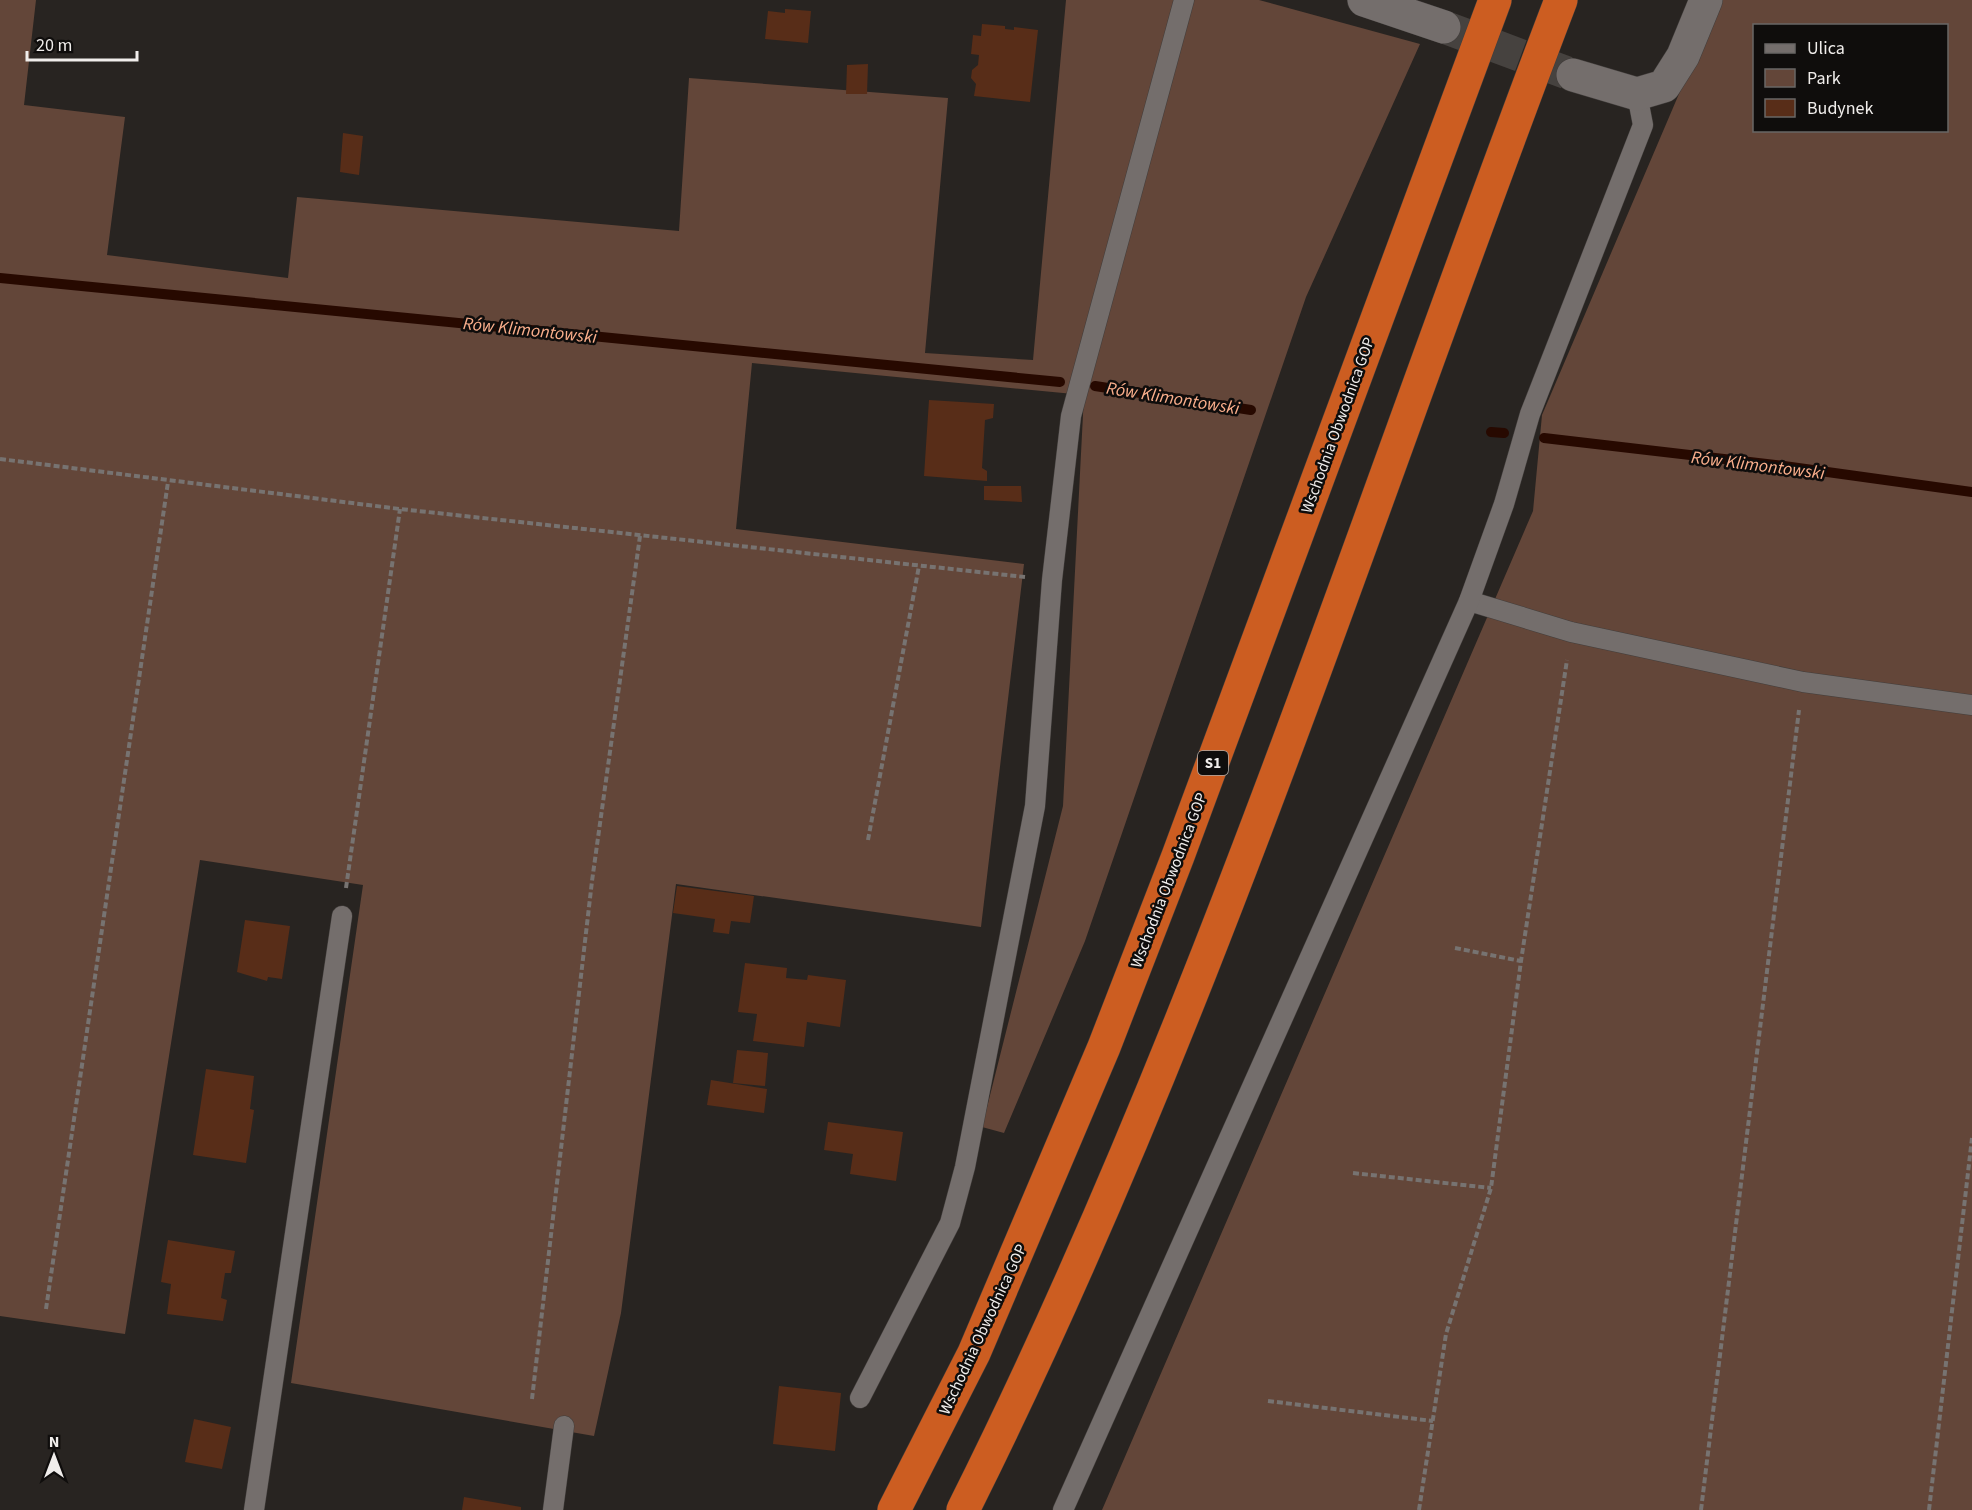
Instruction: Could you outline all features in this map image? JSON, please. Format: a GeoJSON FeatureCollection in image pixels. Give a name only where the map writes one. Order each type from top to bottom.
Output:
{"type":"FeatureCollection","features":[{"type":"Feature","properties":{"kind":"highway","name":"Wschodnia Obwodnica GOP"},"geometry":{"type":"LineString","coordinates":[[894,1510],[974,1353],[1104,1047],[1178,856],[1495,0]]}},
{"type":"Feature","properties":{"kind":"highway"},"geometry":{"type":"LineString","coordinates":[[963,1510],[1086,1251],[1165,1062],[1261,815],[1561,0]]}},
{"type":"Feature","properties":{"kind":"street"},"geometry":{"type":"LineString","coordinates":[[1364,0],[1444,27]]}},
{"type":"Feature","properties":{"kind":"street"},"geometry":{"type":"LineString","coordinates":[[1573,75],[1637,94],[1664,86],[1683,56],[1706,0]]}},
{"type":"Feature","properties":{"kind":"lane"},"geometry":{"type":"LineString","coordinates":[[860,1398],[950,1223],[965,1167],[1035,806],[1052,580],[1071,416],[1184,0]]}},
{"type":"Feature","properties":{"kind":"lane"},"geometry":{"type":"LineString","coordinates":[[1063,1510],[1469,601],[1504,504],[1530,414],[1643,125],[1637,94]]}},
{"type":"Feature","properties":{"kind":"lane"},"geometry":{"type":"LineString","coordinates":[[1469,601],[1571,632],[1803,682],[1972,705]]}},
{"type":"Feature","properties":{"kind":"lane"},"geometry":{"type":"LineString","coordinates":[[254,1510],[342,916]]}},
{"type":"Feature","properties":{"kind":"lane"},"geometry":{"type":"LineString","coordinates":[[553,1510],[564,1426]]}},
{"type":"Feature","properties":{"kind":"path"},"geometry":{"type":"LineString","coordinates":[[0,459],[168,482],[400,509],[1052,580]]}},
{"type":"Feature","properties":{"kind":"path"},"geometry":{"type":"LineString","coordinates":[[46,1309],[168,482]]}},
{"type":"Feature","properties":{"kind":"path"},"geometry":{"type":"LineString","coordinates":[[342,916],[400,509]]}},
{"type":"Feature","properties":{"kind":"path"},"geometry":{"type":"LineString","coordinates":[[532,1399],[592,881],[640,536]]}},
{"type":"Feature","properties":{"kind":"path"},"geometry":{"type":"LineString","coordinates":[[868,840],[919,566]]}},
{"type":"Feature","properties":{"kind":"path"},"geometry":{"type":"LineString","coordinates":[[1419,1510],[1446,1334],[1491,1188],[1521,961],[1571,632]]}},
{"type":"Feature","properties":{"kind":"path"},"geometry":{"type":"LineString","coordinates":[[1701,1510],[1803,682]]}},
{"type":"Feature","properties":{"kind":"path"},"geometry":{"type":"LineString","coordinates":[[1455,948],[1521,961]]}},
{"type":"Feature","properties":{"kind":"path"},"geometry":{"type":"LineString","coordinates":[[1929,1510],[1972,1138]]}},
{"type":"Feature","properties":{"kind":"path"},"geometry":{"type":"LineString","coordinates":[[1353,1173],[1491,1188]]}},
{"type":"Feature","properties":{"kind":"path"},"geometry":{"type":"LineString","coordinates":[[1268,1401],[1433,1421]]}},
{"type":"Feature","properties":{"kind":"green space"},"geometry":{"type":"Polygon","coordinates":[[[0,0],[36,0],[24,105],[125,117],[107,255],[288,278],[297,197],[679,231],[689,78],[948,98],[925,353],[1033,360],[1066,0],[1259,0],[1420,44],[1306,297],[1085,941],[1004,1133],[982,1127],[1063,806],[1084,395],[752,363],[736,529],[1024,564],[981,927],[676,884],[621,1313],[594,1436],[291,1383],[363,885],[200,860],[125,1334],[0,1316],[0,0]]]}},
{"type":"Feature","properties":{"kind":"green space"},"geometry":{"type":"Polygon","coordinates":[[[1719,0],[1972,0],[1972,1510],[1102,1510],[1533,511],[1542,415],[1719,0]]]}},
{"type":"Feature","properties":{"kind":"building"},"geometry":{"type":"Polygon","coordinates":[[[785,9],[811,11],[808,43],[765,39],[768,11],[785,13],[785,9]]]}},
{"type":"Feature","properties":{"kind":"building"},"geometry":{"type":"Polygon","coordinates":[[[982,24],[1005,26],[1005,29],[1014,30],[1014,27],[1038,30],[1030,102],[974,96],[976,84],[971,78],[972,70],[978,65],[979,55],[971,54],[973,35],[981,36],[982,24]]]}},
{"type":"Feature","properties":{"kind":"building"},"geometry":{"type":"Polygon","coordinates":[[[868,64],[867,94],[846,94],[847,65],[868,64]]]}},
{"type":"Feature","properties":{"kind":"building"},"geometry":{"type":"Polygon","coordinates":[[[343,133],[363,136],[359,175],[340,172],[343,133]]]}},
{"type":"Feature","properties":{"kind":"building"},"geometry":{"type":"Polygon","coordinates":[[[929,400],[994,404],[993,418],[985,420],[982,468],[987,471],[987,481],[924,476],[929,400]]]}},
{"type":"Feature","properties":{"kind":"building"},"geometry":{"type":"Polygon","coordinates":[[[984,486],[1021,486],[1022,502],[984,500],[984,486]]]}},
{"type":"Feature","properties":{"kind":"building"},"geometry":{"type":"Polygon","coordinates":[[[677,886],[754,896],[750,923],[731,921],[729,934],[713,932],[715,919],[673,913],[677,886]]]}},
{"type":"Feature","properties":{"kind":"building"},"geometry":{"type":"Polygon","coordinates":[[[245,920],[290,926],[282,979],[268,977],[267,981],[237,972],[245,920]]]}},
{"type":"Feature","properties":{"kind":"building"},"geometry":{"type":"Polygon","coordinates":[[[745,963],[787,968],[786,978],[807,980],[808,975],[846,980],[840,1027],[807,1022],[804,1047],[753,1041],[757,1014],[738,1012],[745,963]]]}},
{"type":"Feature","properties":{"kind":"building"},"geometry":{"type":"Polygon","coordinates":[[[737,1050],[768,1053],[765,1086],[733,1083],[737,1050]]]}},
{"type":"Feature","properties":{"kind":"building"},"geometry":{"type":"Polygon","coordinates":[[[206,1069],[254,1076],[250,1109],[254,1110],[246,1163],[193,1155],[206,1069]]]}},
{"type":"Feature","properties":{"kind":"building"},"geometry":{"type":"Polygon","coordinates":[[[711,1080],[767,1089],[764,1113],[707,1105],[711,1080]]]}},
{"type":"Feature","properties":{"kind":"building"},"geometry":{"type":"Polygon","coordinates":[[[828,1122],[903,1132],[896,1181],[850,1174],[853,1154],[824,1150],[828,1122]]]}},
{"type":"Feature","properties":{"kind":"building"},"geometry":{"type":"Polygon","coordinates":[[[168,1240],[235,1251],[231,1273],[225,1273],[221,1298],[227,1300],[223,1321],[167,1314],[171,1284],[161,1282],[168,1240]]]}},
{"type":"Feature","properties":{"kind":"building"},"geometry":{"type":"Polygon","coordinates":[[[779,1386],[841,1393],[835,1451],[773,1444],[779,1386]]]}},
{"type":"Feature","properties":{"kind":"building"},"geometry":{"type":"Polygon","coordinates":[[[194,1419],[231,1427],[222,1469],[185,1462],[194,1419]]]}},
{"type":"Feature","properties":{"kind":"building"},"geometry":{"type":"Polygon","coordinates":[[[464,1497],[521,1507],[521,1510],[462,1510],[464,1497]]]}},
{"type":"Feature","properties":{"kind":"waterway","name":"Rów Klimontowski"},"geometry":{"type":"LineString","coordinates":[[0,278],[1060,382]]}},
{"type":"Feature","properties":{"kind":"waterway","name":"Rów Klimontowski"},"geometry":{"type":"LineString","coordinates":[[1095,386],[1251,410]]}},
{"type":"Feature","properties":{"kind":"waterway","name":"Rów Klimontowski"},"geometry":{"type":"LineString","coordinates":[[1491,432],[1504,433]]}},
{"type":"Feature","properties":{"kind":"waterway","name":"Rów Klimontowski"},"geometry":{"type":"LineString","coordinates":[[1544,438],[1784,466],[1972,492]]}},
{"type":"Feature","properties":{"kind":"tunnel"},"geometry":{"type":"LineString","coordinates":[[1444,27],[1573,75]]}}]}
